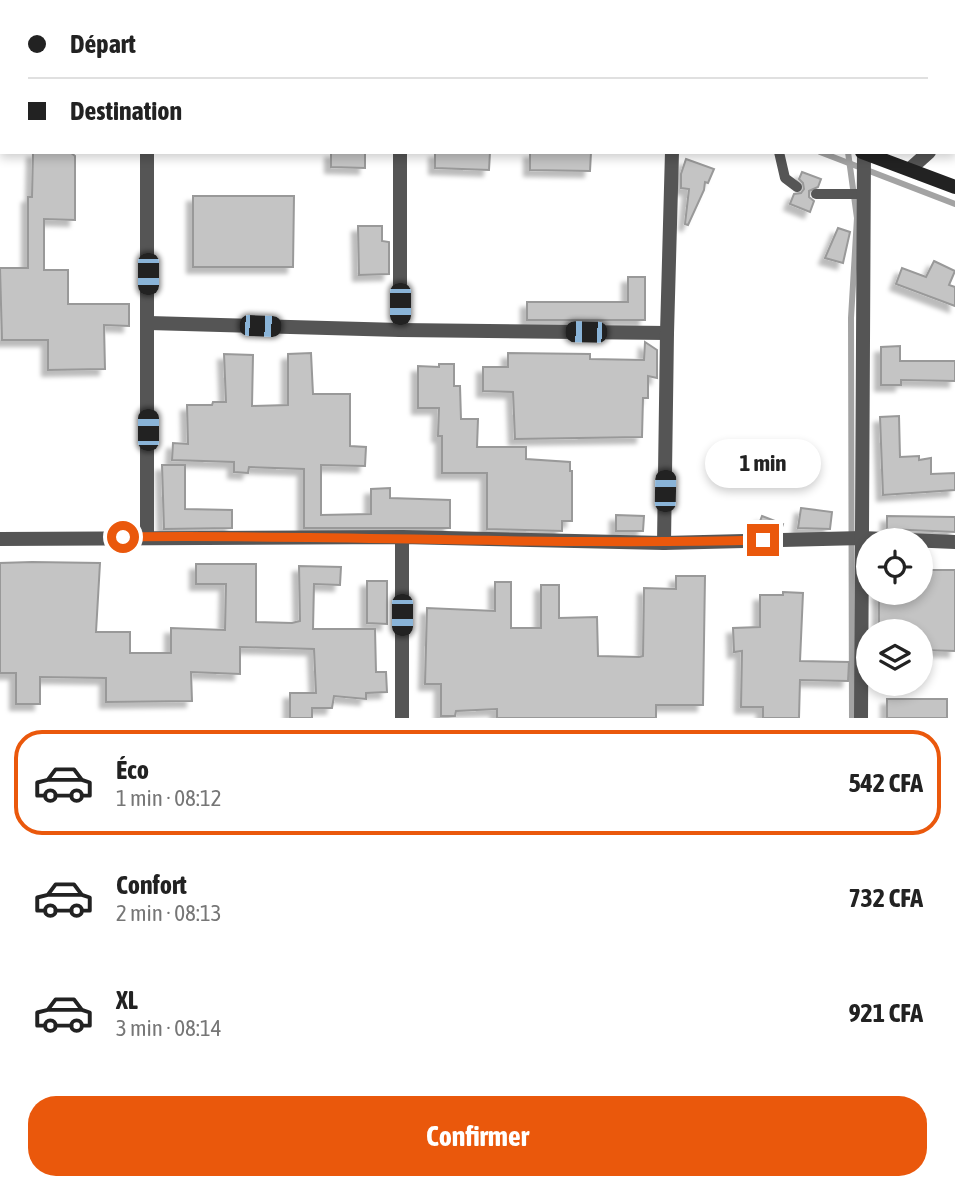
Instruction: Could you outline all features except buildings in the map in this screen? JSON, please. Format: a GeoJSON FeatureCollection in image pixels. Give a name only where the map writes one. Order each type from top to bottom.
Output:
{"type":"FeatureCollection","features":[{"type":"Feature","properties":{"kind":"main road"},"geometry":{"type":"LineString","coordinates":[[869,154],[955,187]]}},
{"type":"Feature","properties":{"kind":"street"},"geometry":{"type":"LineString","coordinates":[[147,537],[148,154]]}},
{"type":"Feature","properties":{"kind":"street"},"geometry":{"type":"LineString","coordinates":[[400,154],[400,330]]}},
{"type":"Feature","properties":{"kind":"street"},"geometry":{"type":"LineString","coordinates":[[664,543],[672,154]]}},
{"type":"Feature","properties":{"kind":"street"},"geometry":{"type":"LineString","coordinates":[[862,528],[863,154]]}},
{"type":"Feature","properties":{"kind":"street"},"geometry":{"type":"LineString","coordinates":[[910,169],[927,154]]}},
{"type":"Feature","properties":{"kind":"street"},"geometry":{"type":"LineString","coordinates":[[149,323],[400,330],[667,333]]}},
{"type":"Feature","properties":{"kind":"street"},"geometry":{"type":"LineString","coordinates":[[0,539],[402,537],[664,543],[856,537]]}},
{"type":"Feature","properties":{"kind":"street"},"geometry":{"type":"LineString","coordinates":[[402,537],[402,718]]}},
{"type":"Feature","properties":{"kind":"street"},"geometry":{"type":"LineString","coordinates":[[933,541],[955,542]]}},
{"type":"Feature","properties":{"kind":"street"},"geometry":{"type":"LineString","coordinates":[[861,718],[862,605]]}},
{"type":"Feature","properties":{"kind":"lane"},"geometry":{"type":"LineString","coordinates":[[779,154],[785,178],[797,187]]}},
{"type":"Feature","properties":{"kind":"lane"},"geometry":{"type":"LineString","coordinates":[[816,194],[864,194]]}},
{"type":"Feature","properties":{"kind":"waterway"},"geometry":{"type":"LineString","coordinates":[[825,154],[955,204]]}},
{"type":"Feature","properties":{"kind":"waterway"},"geometry":{"type":"LineString","coordinates":[[848,154],[857,218],[851,318],[852,718]]}},
{"type":"Feature","properties":{"kind":"route"},"geometry":{"type":"LineString","coordinates":[[123,537],[402,537],[664,543],[763,540]]}}]}
